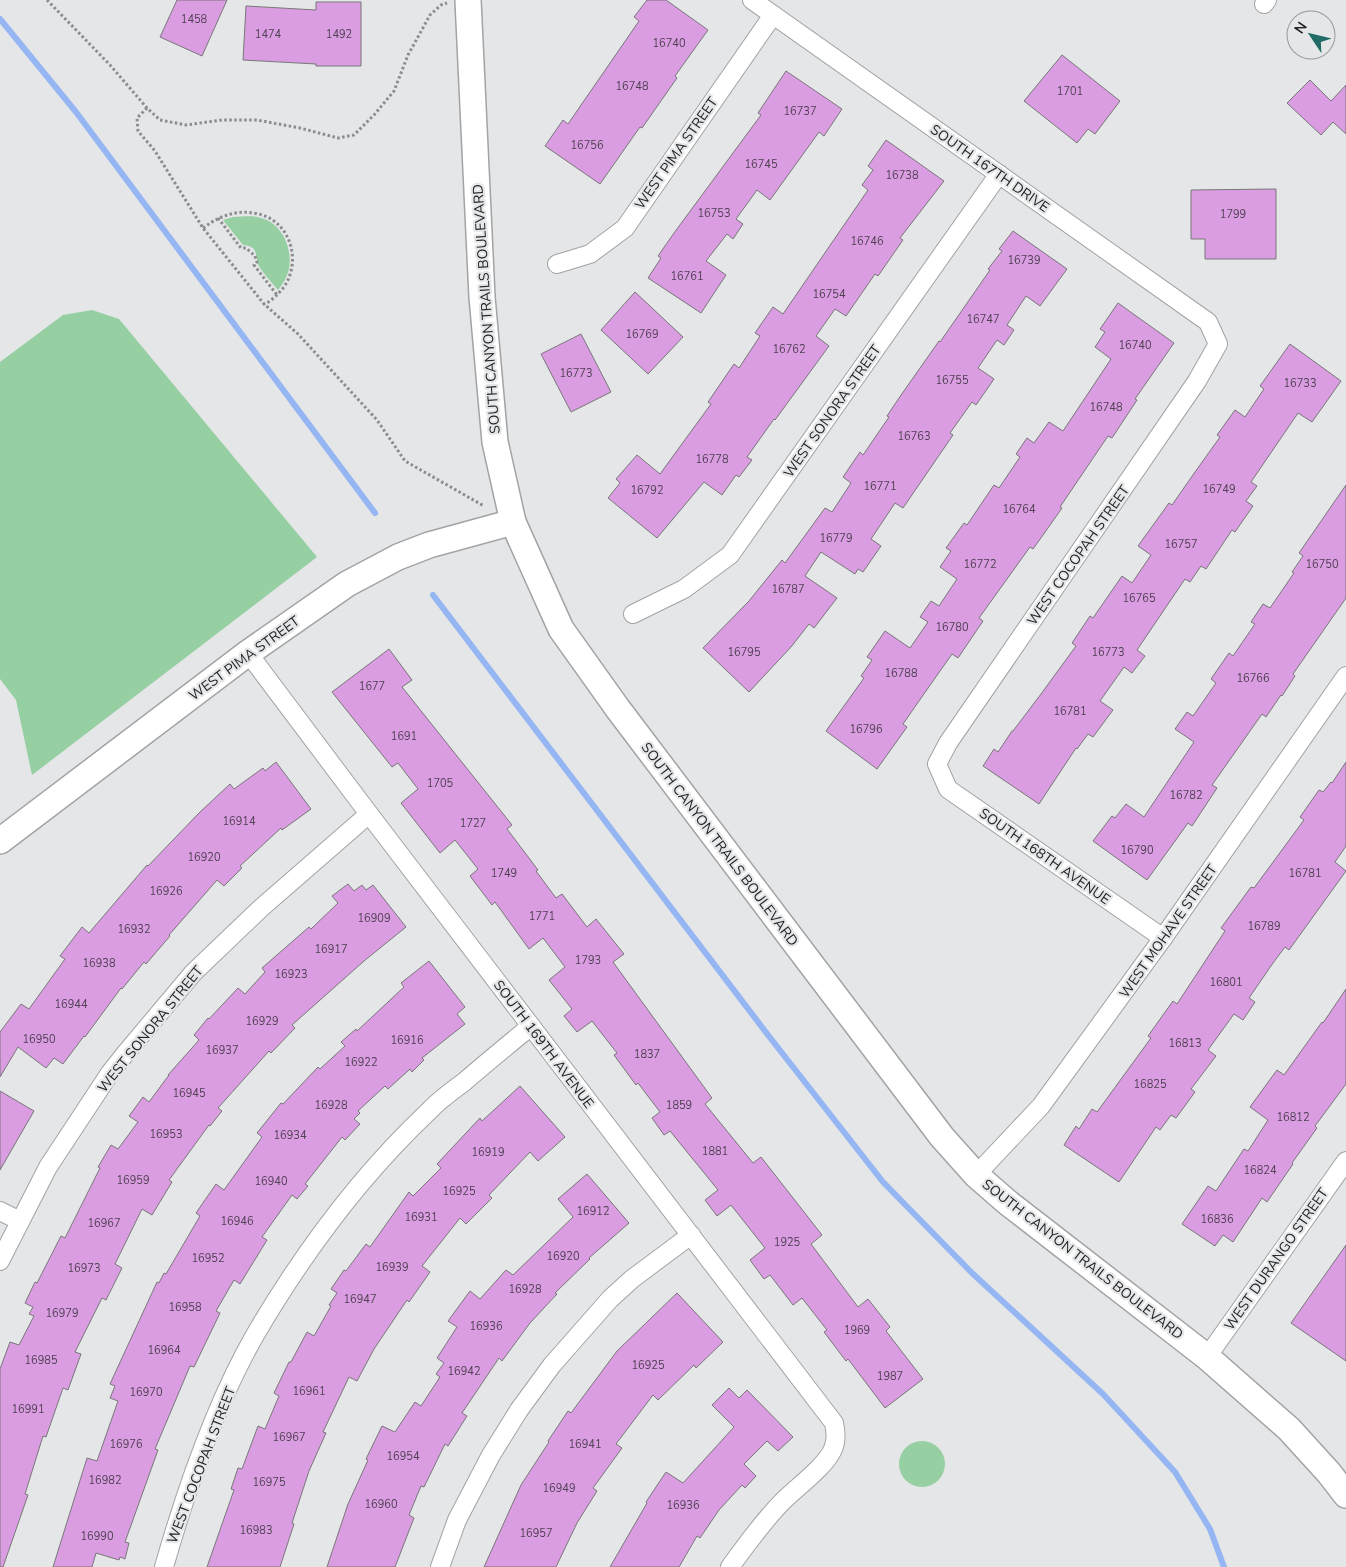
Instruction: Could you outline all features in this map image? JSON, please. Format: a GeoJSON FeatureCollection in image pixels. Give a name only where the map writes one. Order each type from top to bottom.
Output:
{"type":"FeatureCollection","features":[{"type":"Feature","properties":{"kind":"street","name":"SOUTH 167TH DRIVE"},"geometry":{"type":"LineString","coordinates":[[752,0],[1208,322],[1218,344]]}},
{"type":"Feature","properties":{"kind":"street","name":"SOUTH CANYON TRAILS BOULEVARD"},"geometry":{"type":"LineString","coordinates":[[459,1],[495,442],[513,522],[561,629],[601,685],[942,1137],[976,1175],[1007,1202],[1207,1358],[1289,1430],[1346,1495]]}},
{"type":"Feature","properties":{"kind":"street","name":"WEST PIMA STREET"},"geometry":{"type":"LineString","coordinates":[[557,264],[590,254],[624,228],[773,15]]}},
{"type":"Feature","properties":{"kind":"street","name":"WEST SONORA STREET"},"geometry":{"type":"LineString","coordinates":[[633,614],[684,589],[730,555],[999,174]]}},
{"type":"Feature","properties":{"kind":"street","name":"WEST COCOPAH STREET"},"geometry":{"type":"LineString","coordinates":[[937,764],[948,743],[1198,381],[1218,344]]}},
{"type":"Feature","properties":{"kind":"street","name":"WEST PIMA STREET"},"geometry":{"type":"LineString","coordinates":[[0,841],[248,653],[347,584],[381,566],[429,545],[513,522]]}},
{"type":"Feature","properties":{"kind":"street","name":"SOUTH 169TH AVENUE"},"geometry":{"type":"LineString","coordinates":[[248,653],[834,1423],[837,1436],[833,1449],[827,1459],[771,1514],[730,1567]]}},
{"type":"Feature","properties":{"kind":"street","name":"WEST MOHAVE STREET"},"geometry":{"type":"LineString","coordinates":[[976,1175],[1040,1106],[1163,938],[1346,676]]}},
{"type":"Feature","properties":{"kind":"street","name":"SOUTH 168TH AVENUE"},"geometry":{"type":"LineString","coordinates":[[937,764],[948,789],[1163,938]]}},
{"type":"Feature","properties":{"kind":"street","name":"WEST SONORA STREET"},"geometry":{"type":"LineString","coordinates":[[0,1261],[48,1167],[110,1073],[193,973],[261,908],[369,814]]}},
{"type":"Feature","properties":{"kind":"street","name":"WEST COCOPAH STREET"},"geometry":{"type":"LineString","coordinates":[[164,1567],[180,1513],[215,1420],[229,1389],[255,1336],[313,1245],[352,1194],[399,1141],[430,1110],[531,1026]]}},
{"type":"Feature","properties":{"kind":"street","name":"WEST DURANGO STREET"},"geometry":{"type":"LineString","coordinates":[[1207,1358],[1346,1160]]}},
{"type":"Feature","properties":{"kind":"street"},"geometry":{"type":"LineString","coordinates":[[0,1211],[20,1221]]}},
{"type":"Feature","properties":{"kind":"street"},"geometry":{"type":"LineString","coordinates":[[440,1567],[457,1520],[491,1455],[519,1410],[552,1365],[610,1299],[632,1279],[690,1235]]}},
{"type":"Feature","properties":{"kind":"path"},"geometry":{"type":"LineString","coordinates":[[47,0],[160,120],[186,125],[222,120],[257,120],[300,128],[338,138],[354,135],[394,91],[408,55],[430,16],[441,5],[459,1]]}},
{"type":"Feature","properties":{"kind":"path"},"geometry":{"type":"LineString","coordinates":[[147,108],[137,118],[138,131],[155,151],[203,228],[264,304],[298,334],[377,420],[405,461],[513,522]]}},
{"type":"Feature","properties":{"kind":"path"},"geometry":{"type":"LineString","coordinates":[[203,228],[218,218],[230,214],[252,213],[269,218],[283,230],[292,246],[293,265],[286,283],[277,295],[264,304]]}},
{"type":"Feature","properties":{"kind":"path"},"geometry":{"type":"LineString","coordinates":[[218,218],[241,248],[246,248],[255,256],[257,262],[254,265],[277,295]]}},
{"type":"Feature","properties":{"kind":"green space"},"geometry":{"type":"Polygon","coordinates":[[[233,217],[261,218],[275,225],[280,231],[287,245],[290,261],[285,280],[278,290],[258,264],[254,249],[243,245],[223,220],[233,217]]]}},
{"type":"Feature","properties":{"kind":"green space"},"geometry":{"type":"Polygon","coordinates":[[[92,310],[119,319],[317,557],[32,775],[16,700],[0,679],[0,362],[63,315],[92,310]]]}},
{"type":"Feature","properties":{"kind":"green space"},"geometry":{"type":"Polygon","coordinates":[[[917,1441],[927,1441],[939,1447],[944,1455],[944,1473],[939,1481],[931,1486],[917,1487],[909,1484],[902,1477],[899,1469],[899,1459],[902,1451],[909,1444],[917,1441]]]}},
{"type":"Feature","properties":{"kind":"building"},"geometry":{"type":"Polygon","coordinates":[[[177,0],[227,0],[202,56],[160,37],[177,0]]]}},
{"type":"Feature","properties":{"kind":"building"},"geometry":{"type":"Polygon","coordinates":[[[647,0],[666,0],[708,30],[675,76],[677,78],[642,128],[640,127],[600,184],[545,146],[563,120],[568,124],[639,21],[634,17],[647,0]]]}},
{"type":"Feature","properties":{"kind":"building"},"geometry":{"type":"Polygon","coordinates":[[[316,2],[361,2],[361,66],[316,66],[316,64],[243,60],[246,6],[316,10],[316,2]]]}},
{"type":"Feature","properties":{"kind":"building"},"geometry":{"type":"Polygon","coordinates":[[[1062,55],[1120,101],[1095,134],[1088,129],[1077,143],[1024,101],[1062,55]]]}},
{"type":"Feature","properties":{"kind":"building"},"geometry":{"type":"Polygon","coordinates":[[[786,71],[842,109],[824,136],[819,132],[770,200],[757,190],[736,219],[743,224],[733,239],[727,234],[706,261],[726,275],[701,313],[648,278],[661,258],[658,256],[761,115],[758,113],[786,71]]]}},
{"type":"Feature","properties":{"kind":"building"},"geometry":{"type":"Polygon","coordinates":[[[1310,80],[1331,101],[1346,85],[1346,134],[1333,122],[1321,135],[1287,103],[1310,80]]]}},
{"type":"Feature","properties":{"kind":"building"},"geometry":{"type":"Polygon","coordinates":[[[886,140],[944,181],[900,238],[903,240],[878,276],[875,274],[846,316],[835,309],[816,336],[829,346],[747,457],[752,460],[739,477],[736,475],[722,495],[704,482],[657,538],[608,498],[620,483],[616,479],[637,455],[660,474],[711,404],[708,402],[734,364],[739,368],[760,336],[755,333],[773,307],[783,314],[868,190],[862,185],[873,170],[868,166],[886,140]]]}},
{"type":"Feature","properties":{"kind":"building"},"geometry":{"type":"Polygon","coordinates":[[[1276,189],[1276,259],[1205,259],[1205,239],[1191,239],[1191,190],[1276,189]]]}},
{"type":"Feature","properties":{"kind":"building"},"geometry":{"type":"Polygon","coordinates":[[[1013,231],[1067,269],[1040,306],[1026,296],[1007,325],[1014,330],[1004,345],[997,340],[978,368],[994,379],[976,405],[972,402],[950,433],[953,435],[903,508],[895,503],[871,539],[881,546],[863,572],[858,569],[855,574],[821,552],[805,576],[837,598],[814,628],[809,624],[791,647],[749,692],[703,648],[749,601],[782,560],[785,563],[825,508],[832,512],[851,483],[843,477],[860,452],[863,455],[889,417],[887,416],[899,398],[990,270],[988,269],[1002,251],[999,249],[1013,231]]]}},
{"type":"Feature","properties":{"kind":"building"},"geometry":{"type":"Polygon","coordinates":[[[635,292],[683,337],[648,374],[601,330],[635,292]]]}},
{"type":"Feature","properties":{"kind":"building"},"geometry":{"type":"Polygon","coordinates":[[[1118,303],[1174,343],[1135,399],[1137,400],[1112,438],[1108,436],[1048,528],[1033,549],[1030,547],[979,618],[983,621],[958,658],[952,654],[926,691],[903,724],[907,727],[877,769],[826,731],[864,678],[861,676],[872,660],[867,657],[885,631],[910,648],[928,622],[920,617],[931,601],[939,606],[957,579],[940,567],[951,551],[946,548],[964,523],[967,525],[994,485],[999,488],[1020,457],[1016,454],[1027,438],[1034,443],[1049,422],[1063,431],[1111,359],[1095,347],[1105,332],[1100,329],[1118,303]]]}},
{"type":"Feature","properties":{"kind":"building"},"geometry":{"type":"Polygon","coordinates":[[[581,334],[611,392],[571,412],[541,354],[581,334]]]}},
{"type":"Feature","properties":{"kind":"building"},"geometry":{"type":"Polygon","coordinates":[[[1290,344],[1341,381],[1312,422],[1298,413],[1251,482],[1257,486],[1246,501],[1253,506],[1235,532],[1232,530],[1206,569],[1201,566],[1190,582],[1185,579],[1137,650],[1145,656],[1132,673],[1124,667],[1100,701],[1113,710],[1093,737],[1088,734],[1076,748],[1039,804],[983,766],[994,749],[998,752],[1041,694],[1076,646],[1072,643],[1090,616],[1093,618],[1122,576],[1132,583],[1151,555],[1138,546],[1169,503],[1172,505],[1220,437],[1217,435],[1235,410],[1245,417],[1264,389],[1260,386],[1290,344]]]}},
{"type":"Feature","properties":{"kind":"building"},"geometry":{"type":"Polygon","coordinates":[[[1346,485],[1346,598],[1293,674],[1295,676],[1282,696],[1266,717],[1262,714],[1212,785],[1217,788],[1192,826],[1188,823],[1147,880],[1093,841],[1112,816],[1115,818],[1126,804],[1144,817],[1194,742],[1175,729],[1187,712],[1193,716],[1216,683],[1211,679],[1229,653],[1233,656],[1255,624],[1251,622],[1263,604],[1270,608],[1294,573],[1292,572],[1303,556],[1299,553],[1346,485]]]}},
{"type":"Feature","properties":{"kind":"building"},"geometry":{"type":"Polygon","coordinates":[[[389,649],[412,680],[402,687],[512,825],[507,829],[538,870],[536,871],[556,898],[562,894],[587,927],[596,919],[624,954],[613,962],[712,1098],[705,1104],[753,1163],[761,1157],[822,1235],[811,1244],[858,1307],[868,1299],[890,1327],[886,1331],[923,1379],[885,1408],[848,1359],[846,1361],[824,1332],[827,1330],[802,1298],[793,1305],[770,1275],[764,1279],[750,1260],[765,1248],[731,1205],[717,1216],[705,1200],[718,1190],[670,1131],[664,1135],[652,1118],[660,1112],[638,1083],[636,1085],[614,1055],[617,1053],[592,1021],[577,1032],[564,1016],[572,1009],[549,980],[565,967],[543,938],[529,949],[495,902],[492,905],[470,876],[478,869],[455,840],[440,853],[401,803],[418,789],[398,763],[392,767],[332,692],[389,649]]]}},
{"type":"Feature","properties":{"kind":"building"},"geometry":{"type":"Polygon","coordinates":[[[276,762],[311,809],[282,830],[281,828],[240,866],[242,868],[224,886],[217,880],[146,964],[144,962],[121,988],[63,1064],[54,1058],[46,1068],[18,1047],[0,1077],[0,1032],[21,1004],[29,1009],[65,959],[60,956],[82,927],[89,933],[147,865],[230,784],[234,789],[263,768],[265,771],[276,762]]]}},
{"type":"Feature","properties":{"kind":"building"},"geometry":{"type":"Polygon","coordinates":[[[1346,762],[1346,846],[1335,862],[1346,871],[1289,950],[1285,947],[1273,963],[1249,998],[1255,1002],[1243,1020],[1234,1014],[1208,1050],[1216,1056],[1191,1089],[1195,1092],[1176,1118],[1171,1115],[1160,1130],[1156,1127],[1119,1182],[1064,1145],[1076,1126],[1079,1129],[1092,1109],[1097,1112],[1151,1038],[1148,1036],[1173,1001],[1177,1004],[1225,931],[1221,928],[1251,887],[1254,888],[1304,820],[1300,817],[1319,790],[1323,792],[1332,783],[1346,762]]]}},
{"type":"Feature","properties":{"kind":"building"},"geometry":{"type":"Polygon","coordinates":[[[348,884],[354,891],[362,885],[366,890],[373,885],[406,927],[364,961],[292,1025],[295,1028],[271,1053],[269,1051],[218,1108],[222,1111],[209,1125],[169,1180],[172,1182],[152,1215],[142,1209],[115,1264],[122,1268],[106,1300],[102,1298],[75,1352],[81,1354],[68,1390],[63,1388],[46,1437],[43,1436],[25,1494],[28,1495],[3,1567],[0,1567],[0,1369],[10,1342],[19,1345],[34,1316],[29,1314],[33,1307],[25,1303],[35,1282],[37,1283],[61,1236],[65,1238],[100,1168],[98,1167],[111,1145],[118,1149],[138,1122],[129,1116],[143,1097],[149,1102],[168,1075],[199,1040],[194,1035],[208,1018],[238,988],[245,994],[265,972],[262,968],[309,927],[311,929],[338,903],[332,896],[348,884]]]}},
{"type":"Feature","properties":{"kind":"building"},"geometry":{"type":"Polygon","coordinates":[[[429,961],[465,1007],[457,1014],[465,1024],[422,1058],[424,1060],[412,1072],[410,1069],[388,1089],[385,1086],[358,1111],[360,1113],[354,1119],[360,1124],[345,1140],[342,1137],[305,1184],[308,1186],[297,1199],[292,1195],[262,1237],[267,1240],[240,1284],[234,1280],[216,1311],[220,1313],[194,1367],[190,1366],[155,1449],[158,1450],[125,1542],[129,1543],[125,1559],[120,1557],[119,1560],[96,1553],[92,1567],[53,1567],[87,1458],[97,1461],[118,1401],[110,1398],[115,1386],[110,1384],[157,1282],[159,1283],[164,1273],[166,1274],[200,1216],[196,1213],[216,1184],[224,1190],[262,1137],[257,1133],[281,1103],[283,1104],[318,1067],[320,1069],[345,1046],[341,1042],[356,1029],[357,1031],[404,987],[401,983],[429,961]]]}},
{"type":"Feature","properties":{"kind":"building"},"geometry":{"type":"Polygon","coordinates":[[[1346,989],[1346,1084],[1315,1126],[1317,1128],[1267,1202],[1262,1198],[1233,1242],[1223,1235],[1215,1246],[1182,1224],[1208,1186],[1216,1191],[1244,1149],[1248,1151],[1268,1120],[1250,1107],[1277,1070],[1284,1075],[1346,989]]]}},
{"type":"Feature","properties":{"kind":"building"},"geometry":{"type":"Polygon","coordinates":[[[520,1086],[565,1137],[538,1161],[530,1152],[489,1195],[492,1198],[466,1224],[460,1218],[422,1266],[430,1272],[409,1302],[407,1300],[374,1349],[357,1381],[349,1377],[323,1432],[326,1433],[309,1471],[280,1567],[207,1567],[234,1490],[231,1489],[238,1468],[242,1469],[258,1426],[265,1429],[279,1396],[274,1393],[289,1362],[291,1362],[307,1332],[314,1336],[331,1306],[329,1305],[337,1293],[331,1289],[366,1244],[370,1247],[409,1192],[413,1196],[441,1168],[437,1164],[480,1118],[482,1121],[520,1086]]]}},
{"type":"Feature","properties":{"kind":"building"},"geometry":{"type":"Polygon","coordinates":[[[0,1091],[34,1111],[0,1170],[0,1091]]]}},
{"type":"Feature","properties":{"kind":"building"},"geometry":{"type":"Polygon","coordinates":[[[587,1174],[629,1223],[589,1258],[555,1293],[557,1294],[530,1323],[502,1361],[499,1358],[462,1413],[467,1416],[448,1446],[445,1444],[424,1487],[421,1486],[409,1515],[414,1518],[395,1567],[327,1567],[348,1504],[382,1426],[395,1432],[415,1402],[421,1406],[440,1377],[436,1374],[444,1363],[437,1358],[457,1327],[448,1321],[470,1291],[480,1299],[506,1270],[513,1275],[573,1217],[558,1199],[587,1174]]]}},
{"type":"Feature","properties":{"kind":"building"},"geometry":{"type":"Polygon","coordinates":[[[1346,1245],[1346,1361],[1291,1323],[1346,1245]]]}},
{"type":"Feature","properties":{"kind":"building"},"geometry":{"type":"Polygon","coordinates":[[[677,1293],[723,1342],[696,1368],[694,1365],[658,1400],[653,1395],[616,1444],[622,1448],[593,1488],[597,1491],[577,1523],[556,1567],[484,1567],[521,1485],[568,1411],[571,1413],[617,1351],[677,1293]]]}},
{"type":"Feature","properties":{"kind":"building"},"geometry":{"type":"Polygon","coordinates":[[[729,1388],[739,1398],[747,1390],[793,1437],[778,1451],[767,1441],[744,1464],[756,1476],[745,1488],[742,1485],[719,1510],[700,1538],[697,1536],[679,1567],[610,1567],[646,1502],[666,1472],[683,1483],[734,1427],[712,1405],[729,1388]]]}},
{"type":"Feature","properties":{"kind":"waterway"},"geometry":{"type":"LineString","coordinates":[[0,19],[76,112],[375,513]]}},
{"type":"Feature","properties":{"kind":"waterway"},"geometry":{"type":"LineString","coordinates":[[433,595],[768,1035],[883,1182],[972,1273],[1103,1394],[1175,1472],[1210,1529],[1224,1567]]}}]}
